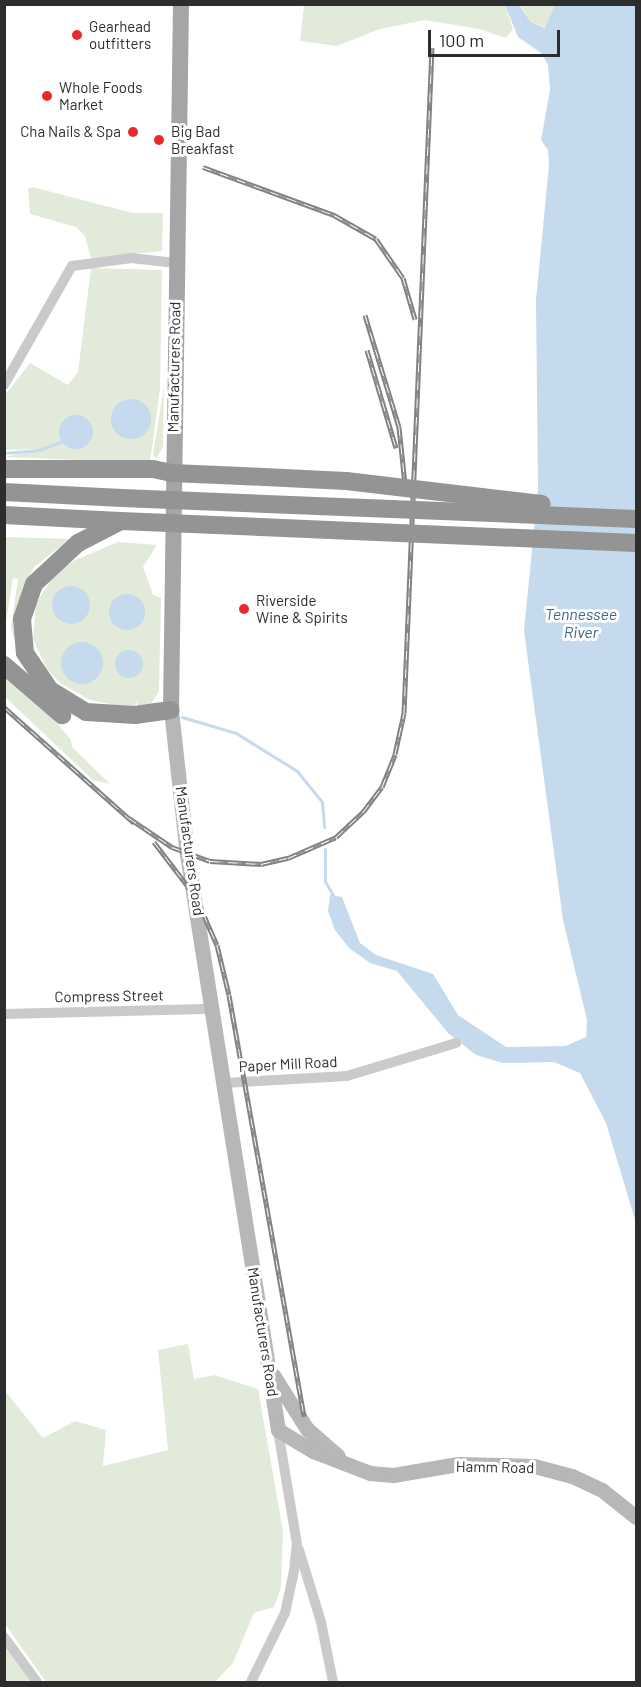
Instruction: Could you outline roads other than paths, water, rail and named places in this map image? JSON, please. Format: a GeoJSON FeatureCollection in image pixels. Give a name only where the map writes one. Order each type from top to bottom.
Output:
{"type":"FeatureCollection","features":[{"type":"Feature","properties":{"kind":"highway"},"geometry":{"type":"LineString","coordinates":[[4,469],[153,469],[172,474],[346,481],[636,518]]}},
{"type":"Feature","properties":{"kind":"highway"},"geometry":{"type":"LineString","coordinates":[[4,492],[636,518]]}},
{"type":"Feature","properties":{"kind":"highway"},"geometry":{"type":"LineString","coordinates":[[4,516],[636,543]]}},
{"type":"Feature","properties":{"kind":"highway"},"geometry":{"type":"LineString","coordinates":[[121,521],[78,543],[34,584],[22,619],[25,653],[50,690],[86,712],[118,716],[172,715]]}},
{"type":"Feature","properties":{"kind":"highway"},"geometry":{"type":"LineString","coordinates":[[4,665],[60,714],[81,722],[127,727],[172,715]]}},
{"type":"Feature","properties":{"kind":"main road","name":"Manufacturers Road"},"geometry":{"type":"LineString","coordinates":[[181,4],[172,474],[172,715],[187,854],[214,1009],[278,1430]]}},
{"type":"Feature","properties":{"kind":"main road"},"geometry":{"type":"LineString","coordinates":[[270,1370],[307,1429],[350,1466]]}},
{"type":"Feature","properties":{"kind":"main road","name":"Hamm Road"},"geometry":{"type":"LineString","coordinates":[[278,1430],[350,1466],[393,1475],[458,1464],[534,1466],[572,1476],[602,1490],[636,1517]]}},
{"type":"Feature","properties":{"kind":"street"},"geometry":{"type":"LineString","coordinates":[[4,385],[72,266],[144,260],[176,263]]}},
{"type":"Feature","properties":{"kind":"street","name":"Compress Street"},"geometry":{"type":"LineString","coordinates":[[4,1014],[214,1009]]}},
{"type":"Feature","properties":{"kind":"street","name":"Paper Mill Road"},"geometry":{"type":"LineString","coordinates":[[224,1083],[347,1077],[456,1043]]}},
{"type":"Feature","properties":{"kind":"street","name":"Manufacturers Road"},"geometry":{"type":"LineString","coordinates":[[251,1683],[285,1613],[297,1544],[278,1430]]}},
{"type":"Feature","properties":{"kind":"street"},"geometry":{"type":"LineString","coordinates":[[297,1544],[321,1622],[333,1683]]}},
{"type":"Feature","properties":{"kind":"street"},"geometry":{"type":"LineString","coordinates":[[4,1637],[37,1683]]}},
{"type":"Feature","properties":{"kind":"water","name":"Tennessee River"},"geometry":{"type":"Polygon","coordinates":[[[505,5],[519,5],[531,22],[545,28],[555,5],[636,5],[636,1223],[606,1123],[580,1073],[554,1062],[503,1063],[476,1055],[448,1033],[397,971],[370,963],[349,948],[335,930],[328,911],[330,895],[342,897],[360,943],[376,955],[433,974],[458,1015],[506,1047],[566,1046],[586,1037],[587,1020],[563,920],[524,631],[538,490],[536,300],[549,165],[548,150],[541,140],[550,90],[548,65],[541,53],[518,37],[505,5]]]}},
{"type":"Feature","properties":{"kind":"water"},"geometry":{"type":"Polygon","coordinates":[[[131,399],[139,400],[145,405],[150,411],[150,427],[145,433],[139,438],[131,439],[123,438],[117,433],[112,427],[111,419],[112,411],[117,405],[123,400],[131,399]]]}},
{"type":"Feature","properties":{"kind":"water"},"geometry":{"type":"Polygon","coordinates":[[[76,415],[88,420],[93,432],[88,444],[76,449],[64,444],[59,432],[64,420],[76,415]]]}},
{"type":"Feature","properties":{"kind":"water"},"geometry":{"type":"Polygon","coordinates":[[[71,586],[84,592],[90,605],[84,618],[71,624],[58,618],[52,605],[58,592],[71,586]]]}},
{"type":"Feature","properties":{"kind":"water"},"geometry":{"type":"Polygon","coordinates":[[[127,594],[140,599],[145,612],[140,625],[127,630],[114,625],[109,612],[114,599],[127,594]]]}},
{"type":"Feature","properties":{"kind":"water"},"geometry":{"type":"Polygon","coordinates":[[[82,642],[90,643],[97,648],[102,655],[102,671],[97,678],[90,683],[82,684],[74,683],[67,678],[62,671],[61,663],[62,655],[67,648],[74,643],[82,642]]]}},
{"type":"Feature","properties":{"kind":"water"},"geometry":{"type":"Polygon","coordinates":[[[129,650],[139,654],[143,664],[139,674],[129,678],[119,674],[115,664],[119,654],[129,650]]]}},
{"type":"Feature","properties":{"kind":"waterway"},"geometry":{"type":"LineString","coordinates":[[4,453],[39,450],[62,441]]}},
{"type":"Feature","properties":{"kind":"waterway"},"geometry":{"type":"LineString","coordinates":[[182,717],[236,733],[297,771],[322,802],[324,827]]}},
{"type":"Feature","properties":{"kind":"waterway"},"geometry":{"type":"LineString","coordinates":[[325,849],[325,881],[334,897]]}},
{"type":"Feature","properties":{"kind":"railway"},"geometry":{"type":"LineString","coordinates":[[129,818],[172,847],[210,861],[261,864],[288,858],[336,837],[363,812],[382,787],[395,754],[404,713],[432,48]]}},
{"type":"Feature","properties":{"kind":"railway"},"geometry":{"type":"LineString","coordinates":[[203,167],[334,215],[376,239],[403,278],[415,319]]}},
{"type":"Feature","properties":{"kind":"railway"},"geometry":{"type":"LineString","coordinates":[[365,315],[399,427],[405,484]]}},
{"type":"Feature","properties":{"kind":"railway"},"geometry":{"type":"LineString","coordinates":[[367,350],[396,448]]}},
{"type":"Feature","properties":{"kind":"railway"},"geometry":{"type":"LineString","coordinates":[[4,707],[134,823]]}},
{"type":"Feature","properties":{"kind":"railway"},"geometry":{"type":"LineString","coordinates":[[154,842],[196,897],[217,945],[229,995],[304,1416]]}},
{"type":"Feature","properties":{"kind":"place","name":"Gearhead outfitters"},"geometry":{"type":"Point","coordinates":[77,35]}},
{"type":"Feature","properties":{"kind":"place","name":"Whole Foods Market"},"geometry":{"type":"Point","coordinates":[47,96]}},
{"type":"Feature","properties":{"kind":"place","name":"Cha Nails & Spa"},"geometry":{"type":"Point","coordinates":[133,132]}},
{"type":"Feature","properties":{"kind":"place","name":"Big Bad Breakfast"},"geometry":{"type":"Point","coordinates":[159,140]}},
{"type":"Feature","properties":{"kind":"place","name":"Riverside Wine & Spirits"},"geometry":{"type":"Point","coordinates":[244,609]}}]}
